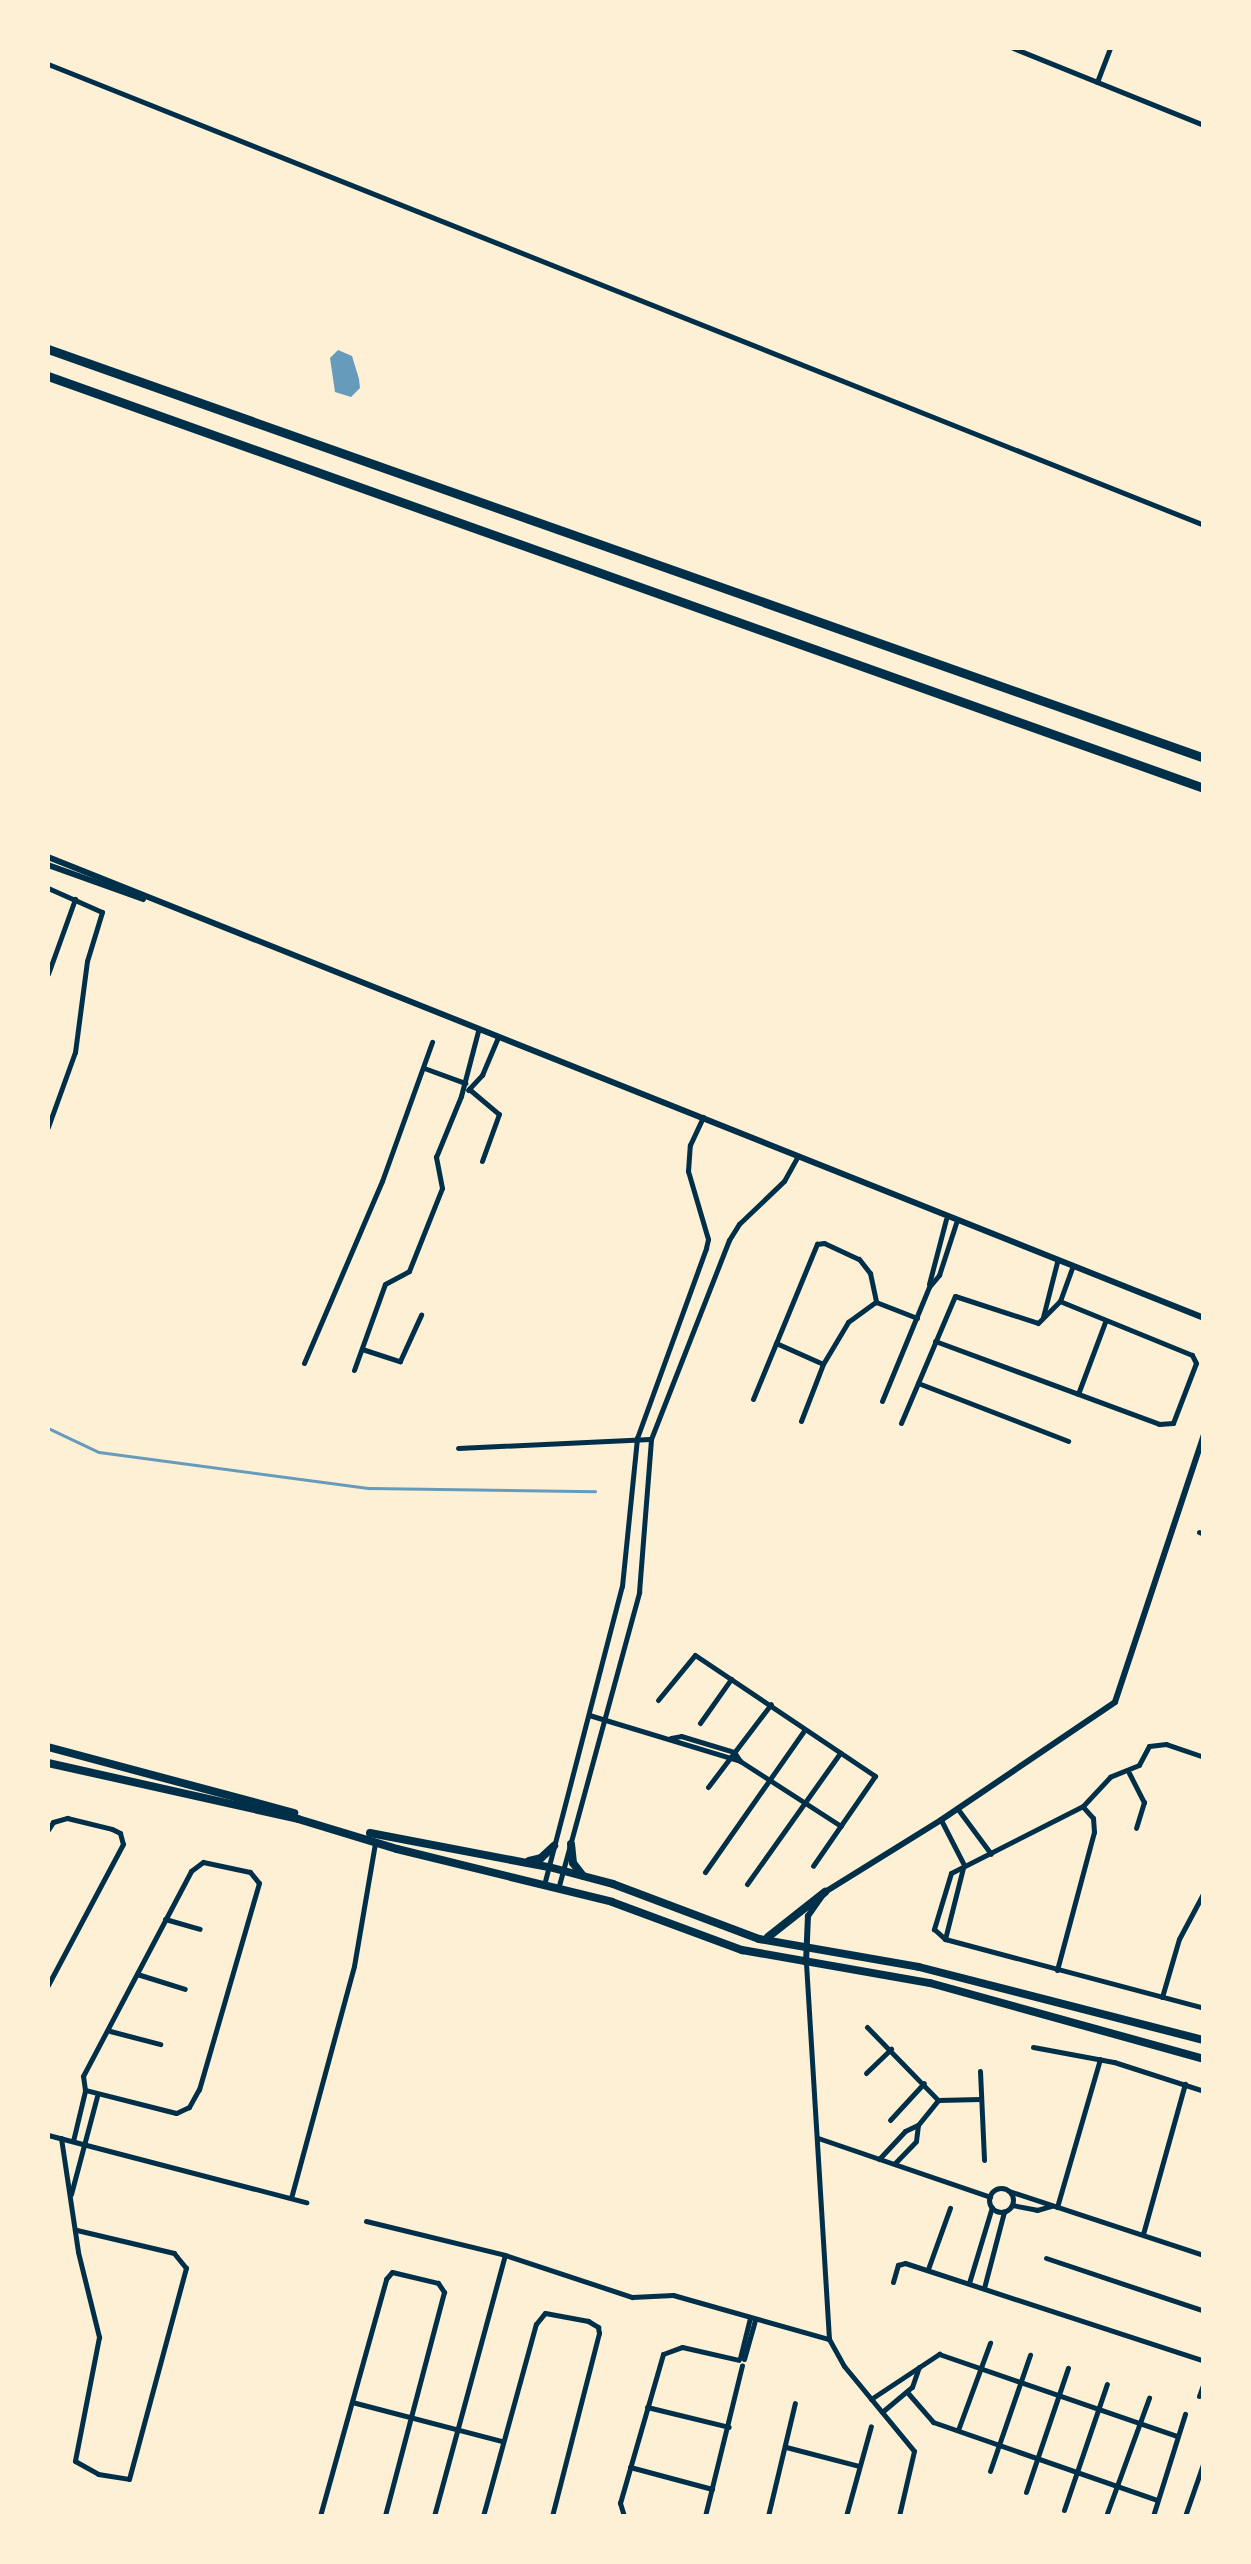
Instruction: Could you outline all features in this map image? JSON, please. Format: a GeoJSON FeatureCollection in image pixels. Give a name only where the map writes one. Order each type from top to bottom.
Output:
{"type":"FeatureCollection","features":[{"type":"Feature","properties":{"kind":"highway"},"geometry":{"type":"LineString","coordinates":[[48,349],[1204,758]]}},
{"type":"Feature","properties":{"kind":"highway"},"geometry":{"type":"LineString","coordinates":[[48,376],[1204,788]]}},
{"type":"Feature","properties":{"kind":"main road"},"geometry":{"type":"LineString","coordinates":[[48,1747],[612,1902],[742,1950],[930,1984],[1204,2059]]}},
{"type":"Feature","properties":{"kind":"main road"},"geometry":{"type":"LineString","coordinates":[[48,1763],[377,1837],[549,1867],[759,1939],[954,1975],[1204,2040]]}},
{"type":"Feature","properties":{"kind":"main road"},"geometry":{"type":"LineString","coordinates":[[571,1844],[573,1863],[583,1876]]}},
{"type":"Feature","properties":{"kind":"main road"},"geometry":{"type":"LineString","coordinates":[[519,1862],[541,1858],[554,1846]]}},
{"type":"Feature","properties":{"kind":"main road"},"geometry":{"type":"LineString","coordinates":[[759,1939],[775,1935],[806,1903],[825,1892]]}},
{"type":"Feature","properties":{"kind":"street"},"geometry":{"type":"LineString","coordinates":[[1013,48],[1204,125]]}},
{"type":"Feature","properties":{"kind":"street"},"geometry":{"type":"LineString","coordinates":[[1097,83],[1110,48]]}},
{"type":"Feature","properties":{"kind":"street"},"geometry":{"type":"LineString","coordinates":[[48,64],[1204,525]]}},
{"type":"Feature","properties":{"kind":"street"},"geometry":{"type":"LineString","coordinates":[[48,857],[497,1039],[702,1117],[956,1223],[1204,1318]]}},
{"type":"Feature","properties":{"kind":"street"},"geometry":{"type":"LineString","coordinates":[[48,865],[154,902]]}},
{"type":"Feature","properties":{"kind":"street"},"geometry":{"type":"LineString","coordinates":[[48,888],[102,912],[86,961],[74,1052],[48,1127]]}},
{"type":"Feature","properties":{"kind":"street"},"geometry":{"type":"LineString","coordinates":[[48,974],[75,899]]}},
{"type":"Feature","properties":{"kind":"street"},"geometry":{"type":"LineString","coordinates":[[354,1370],[386,1284],[409,1272],[442,1188],[436,1157],[467,1086],[478,1030]]}},
{"type":"Feature","properties":{"kind":"street"},"geometry":{"type":"LineString","coordinates":[[467,1086],[482,1075],[497,1039]]}},
{"type":"Feature","properties":{"kind":"street"},"geometry":{"type":"LineString","coordinates":[[304,1363],[432,1042]]}},
{"type":"Feature","properties":{"kind":"street"},"geometry":{"type":"LineString","coordinates":[[424,1068],[467,1086],[499,1114],[482,1161]]}},
{"type":"Feature","properties":{"kind":"street"},"geometry":{"type":"LineString","coordinates":[[544,1886],[624,1573],[637,1438],[706,1248],[704,1222],[688,1170],[690,1144],[702,1117]]}},
{"type":"Feature","properties":{"kind":"street"},"geometry":{"type":"LineString","coordinates":[[558,1889],[639,1592],[651,1439],[729,1240],[739,1224],[784,1180],[798,1156]]}},
{"type":"Feature","properties":{"kind":"street"},"geometry":{"type":"LineString","coordinates":[[929,1287],[928,1273],[946,1219]]}},
{"type":"Feature","properties":{"kind":"street"},"geometry":{"type":"LineString","coordinates":[[882,1402],[929,1287],[939,1275],[956,1223]]}},
{"type":"Feature","properties":{"kind":"street"},"geometry":{"type":"LineString","coordinates":[[752,1399],[816,1244],[824,1243],[859,1259],[870,1274],[876,1302]]}},
{"type":"Feature","properties":{"kind":"street"},"geometry":{"type":"LineString","coordinates":[[1043,1320],[1057,1262]]}},
{"type":"Feature","properties":{"kind":"street"},"geometry":{"type":"LineString","coordinates":[[901,1423],[954,1296],[1034,1323],[1043,1320],[1060,1302],[1072,1268]]}},
{"type":"Feature","properties":{"kind":"street"},"geometry":{"type":"LineString","coordinates":[[876,1302],[917,1318]]}},
{"type":"Feature","properties":{"kind":"street"},"geometry":{"type":"LineString","coordinates":[[801,1421],[823,1364],[848,1322],[876,1302]]}},
{"type":"Feature","properties":{"kind":"street"},"geometry":{"type":"LineString","coordinates":[[935,1341],[1159,1424],[1178,1418],[1196,1363],[1192,1354],[1060,1302]]}},
{"type":"Feature","properties":{"kind":"street"},"geometry":{"type":"LineString","coordinates":[[362,1349],[400,1361],[421,1315]]}},
{"type":"Feature","properties":{"kind":"street"},"geometry":{"type":"LineString","coordinates":[[1078,1394],[1106,1320]]}},
{"type":"Feature","properties":{"kind":"street"},"geometry":{"type":"LineString","coordinates":[[776,1343],[823,1364]]}},
{"type":"Feature","properties":{"kind":"street"},"geometry":{"type":"LineString","coordinates":[[918,1382],[1068,1441]]}},
{"type":"Feature","properties":{"kind":"street"},"geometry":{"type":"LineString","coordinates":[[899,2516],[914,2452],[844,2366],[829,2339],[806,1963],[808,1916],[825,1892],[942,1820],[1115,1702],[1204,1434]]}},
{"type":"Feature","properties":{"kind":"street"},"geometry":{"type":"LineString","coordinates":[[458,1448],[651,1439]]}},
{"type":"Feature","properties":{"kind":"street"},"geometry":{"type":"LineString","coordinates":[[658,1700],[693,1655],[875,1777],[814,1866]]}},
{"type":"Feature","properties":{"kind":"street"},"geometry":{"type":"LineString","coordinates":[[700,1723],[732,1679]]}},
{"type":"Feature","properties":{"kind":"street"},"geometry":{"type":"LineString","coordinates":[[708,1787],[771,1704]]}},
{"type":"Feature","properties":{"kind":"street"},"geometry":{"type":"LineString","coordinates":[[588,1715],[740,1761]]}},
{"type":"Feature","properties":{"kind":"street"},"geometry":{"type":"LineString","coordinates":[[705,1872],[805,1730]]}},
{"type":"Feature","properties":{"kind":"street"},"geometry":{"type":"LineString","coordinates":[[671,1738],[681,1736],[734,1752],[740,1761],[841,1826]]}},
{"type":"Feature","properties":{"kind":"street"},"geometry":{"type":"LineString","coordinates":[[1204,1756],[1153,1744],[1129,1772],[1110,1778],[1083,1806],[991,1855],[964,1865],[947,1878],[934,1927],[935,1934],[945,1939],[1204,2008]]}},
{"type":"Feature","properties":{"kind":"street"},"geometry":{"type":"LineString","coordinates":[[748,1884],[840,1753]]}},
{"type":"Feature","properties":{"kind":"street"},"geometry":{"type":"LineString","coordinates":[[1129,1772],[1144,1802],[1136,1828]]}},
{"type":"Feature","properties":{"kind":"street"},"geometry":{"type":"LineString","coordinates":[[1057,1970],[1094,1832],[1093,1818],[1083,1806]]}},
{"type":"Feature","properties":{"kind":"street"},"geometry":{"type":"LineString","coordinates":[[957,1808],[991,1855]]}},
{"type":"Feature","properties":{"kind":"street"},"geometry":{"type":"LineString","coordinates":[[48,1830],[52,1822],[68,1818],[112,1829],[123,1844],[48,1985]]}},
{"type":"Feature","properties":{"kind":"street"},"geometry":{"type":"LineString","coordinates":[[942,1820],[964,1865],[945,1939]]}},
{"type":"Feature","properties":{"kind":"street"},"geometry":{"type":"LineString","coordinates":[[291,2198],[354,1966],[377,1837]]}},
{"type":"Feature","properties":{"kind":"street"},"geometry":{"type":"LineString","coordinates":[[72,2141],[85,2090],[83,2076],[196,1864],[236,1867],[257,1878],[259,1893],[209,2065],[189,2107],[171,2112],[85,2090]]}},
{"type":"Feature","properties":{"kind":"street"},"geometry":{"type":"LineString","coordinates":[[1162,1997],[1179,1938],[1204,1892]]}},
{"type":"Feature","properties":{"kind":"street"},"geometry":{"type":"LineString","coordinates":[[165,1919],[200,1930]]}},
{"type":"Feature","properties":{"kind":"street"},"geometry":{"type":"LineString","coordinates":[[137,1974],[186,1988]]}},
{"type":"Feature","properties":{"kind":"street"},"geometry":{"type":"LineString","coordinates":[[867,2027],[938,2100]]}},
{"type":"Feature","properties":{"kind":"street"},"geometry":{"type":"LineString","coordinates":[[108,2030],[160,2044]]}},
{"type":"Feature","properties":{"kind":"street"},"geometry":{"type":"LineString","coordinates":[[1034,2047],[1100,2059],[1204,2091]]}},
{"type":"Feature","properties":{"kind":"street"},"geometry":{"type":"LineString","coordinates":[[866,2073],[891,2049]]}},
{"type":"Feature","properties":{"kind":"street"},"geometry":{"type":"LineString","coordinates":[[1054,2206],[1100,2059]]}},
{"type":"Feature","properties":{"kind":"street"},"geometry":{"type":"LineString","coordinates":[[980,2071],[984,2160]]}},
{"type":"Feature","properties":{"kind":"street"},"geometry":{"type":"LineString","coordinates":[[890,2120],[924,2084]]}},
{"type":"Feature","properties":{"kind":"street"},"geometry":{"type":"LineString","coordinates":[[1143,2234],[1186,2084]]}},
{"type":"Feature","properties":{"kind":"street"},"geometry":{"type":"LineString","coordinates":[[70,2199],[98,2096]]}},
{"type":"Feature","properties":{"kind":"street"},"geometry":{"type":"LineString","coordinates":[[880,2159],[906,2131],[918,2125],[938,2100],[980,2099]]}},
{"type":"Feature","properties":{"kind":"street"},"geometry":{"type":"LineString","coordinates":[[894,2164],[916,2141],[918,2125]]}},
{"type":"Feature","properties":{"kind":"street"},"geometry":{"type":"LineString","coordinates":[[48,2135],[306,2202]]}},
{"type":"Feature","properties":{"kind":"street"},"geometry":{"type":"LineString","coordinates":[[60,2138],[76,2230],[99,2337],[74,2461],[98,2474],[129,2480],[186,2268],[174,2253],[76,2230]]}},
{"type":"Feature","properties":{"kind":"street"},"geometry":{"type":"LineString","coordinates":[[818,2138],[990,2197]]}},
{"type":"Feature","properties":{"kind":"street"},"geometry":{"type":"LineString","coordinates":[[990,2197],[998,2189],[1043,2199],[1204,2255]]}},
{"type":"Feature","properties":{"kind":"street"},"geometry":{"type":"LineString","coordinates":[[1009,2191],[1012,2205]]}},
{"type":"Feature","properties":{"kind":"street"},"geometry":{"type":"LineString","coordinates":[[969,2282],[992,2207],[990,2197]]}},
{"type":"Feature","properties":{"kind":"street"},"geometry":{"type":"LineString","coordinates":[[1012,2205],[1038,2210],[1054,2206]]}},
{"type":"Feature","properties":{"kind":"street"},"geometry":{"type":"LineString","coordinates":[[984,2288],[1004,2212],[1012,2205]]}},
{"type":"Feature","properties":{"kind":"street"},"geometry":{"type":"LineString","coordinates":[[992,2207],[1004,2212]]}},
{"type":"Feature","properties":{"kind":"street"},"geometry":{"type":"LineString","coordinates":[[928,2269],[950,2208]]}},
{"type":"Feature","properties":{"kind":"street"},"geometry":{"type":"LineString","coordinates":[[366,2221],[505,2255],[619,2294],[637,2298],[673,2295],[829,2339]]}},
{"type":"Feature","properties":{"kind":"street"},"geometry":{"type":"LineString","coordinates":[[434,2516],[505,2255]]}},
{"type":"Feature","properties":{"kind":"street"},"geometry":{"type":"LineString","coordinates":[[1046,2258],[1204,2311]]}},
{"type":"Feature","properties":{"kind":"street"},"geometry":{"type":"LineString","coordinates":[[893,2282],[899,2264],[928,2269],[1204,2360]]}},
{"type":"Feature","properties":{"kind":"street"},"geometry":{"type":"LineString","coordinates":[[320,2516],[389,2273],[438,2283],[444,2300],[385,2516]]}},
{"type":"Feature","properties":{"kind":"street"},"geometry":{"type":"LineString","coordinates":[[483,2516],[538,2318],[549,2313],[598,2327],[552,2516]]}},
{"type":"Feature","properties":{"kind":"street"},"geometry":{"type":"LineString","coordinates":[[705,2516],[752,2319]]}},
{"type":"Feature","properties":{"kind":"street"},"geometry":{"type":"LineString","coordinates":[[958,2430],[990,2342]]}},
{"type":"Feature","properties":{"kind":"street"},"geometry":{"type":"LineString","coordinates":[[624,2516],[620,2502],[668,2348],[682,2347],[741,2360]]}},
{"type":"Feature","properties":{"kind":"street"},"geometry":{"type":"LineString","coordinates":[[871,2398],[939,2354],[1177,2436]]}},
{"type":"Feature","properties":{"kind":"street"},"geometry":{"type":"LineString","coordinates":[[990,2471],[1030,2356]]}},
{"type":"Feature","properties":{"kind":"street"},"geometry":{"type":"LineString","coordinates":[[882,2412],[907,2392],[918,2367]]}},
{"type":"Feature","properties":{"kind":"street"},"geometry":{"type":"LineString","coordinates":[[1026,2492],[1068,2368]]}},
{"type":"Feature","properties":{"kind":"street"},"geometry":{"type":"LineString","coordinates":[[1199,2396],[1204,2382]]}},
{"type":"Feature","properties":{"kind":"street"},"geometry":{"type":"LineString","coordinates":[[1064,2510],[1107,2384]]}},
{"type":"Feature","properties":{"kind":"street"},"geometry":{"type":"LineString","coordinates":[[907,2392],[926,2417],[1036,2460],[1158,2500]]}},
{"type":"Feature","properties":{"kind":"street"},"geometry":{"type":"LineString","coordinates":[[1106,2516],[1149,2398]]}},
{"type":"Feature","properties":{"kind":"street"},"geometry":{"type":"LineString","coordinates":[[352,2402],[502,2441]]}},
{"type":"Feature","properties":{"kind":"street"},"geometry":{"type":"LineString","coordinates":[[768,2516],[795,2403]]}},
{"type":"Feature","properties":{"kind":"street"},"geometry":{"type":"LineString","coordinates":[[647,2407],[728,2427]]}},
{"type":"Feature","properties":{"kind":"street"},"geometry":{"type":"LineString","coordinates":[[1153,2516],[1185,2414]]}},
{"type":"Feature","properties":{"kind":"street"},"geometry":{"type":"LineString","coordinates":[[846,2516],[870,2426]]}},
{"type":"Feature","properties":{"kind":"street"},"geometry":{"type":"LineString","coordinates":[[786,2447],[858,2466]]}},
{"type":"Feature","properties":{"kind":"street"},"geometry":{"type":"LineString","coordinates":[[1185,2516],[1204,2461]]}},
{"type":"Feature","properties":{"kind":"street"},"geometry":{"type":"LineString","coordinates":[[630,2468],[712,2490]]}},
{"type":"Feature","properties":{"kind":"water"},"geometry":{"type":"Polygon","coordinates":[[[338,350],[352,356],[359,379],[360,388],[351,397],[335,392],[330,358],[338,350]]]}},
{"type":"Feature","properties":{"kind":"waterway"},"geometry":{"type":"LineString","coordinates":[[48,1428],[99,1452],[370,1488],[595,1491]]}}]}
